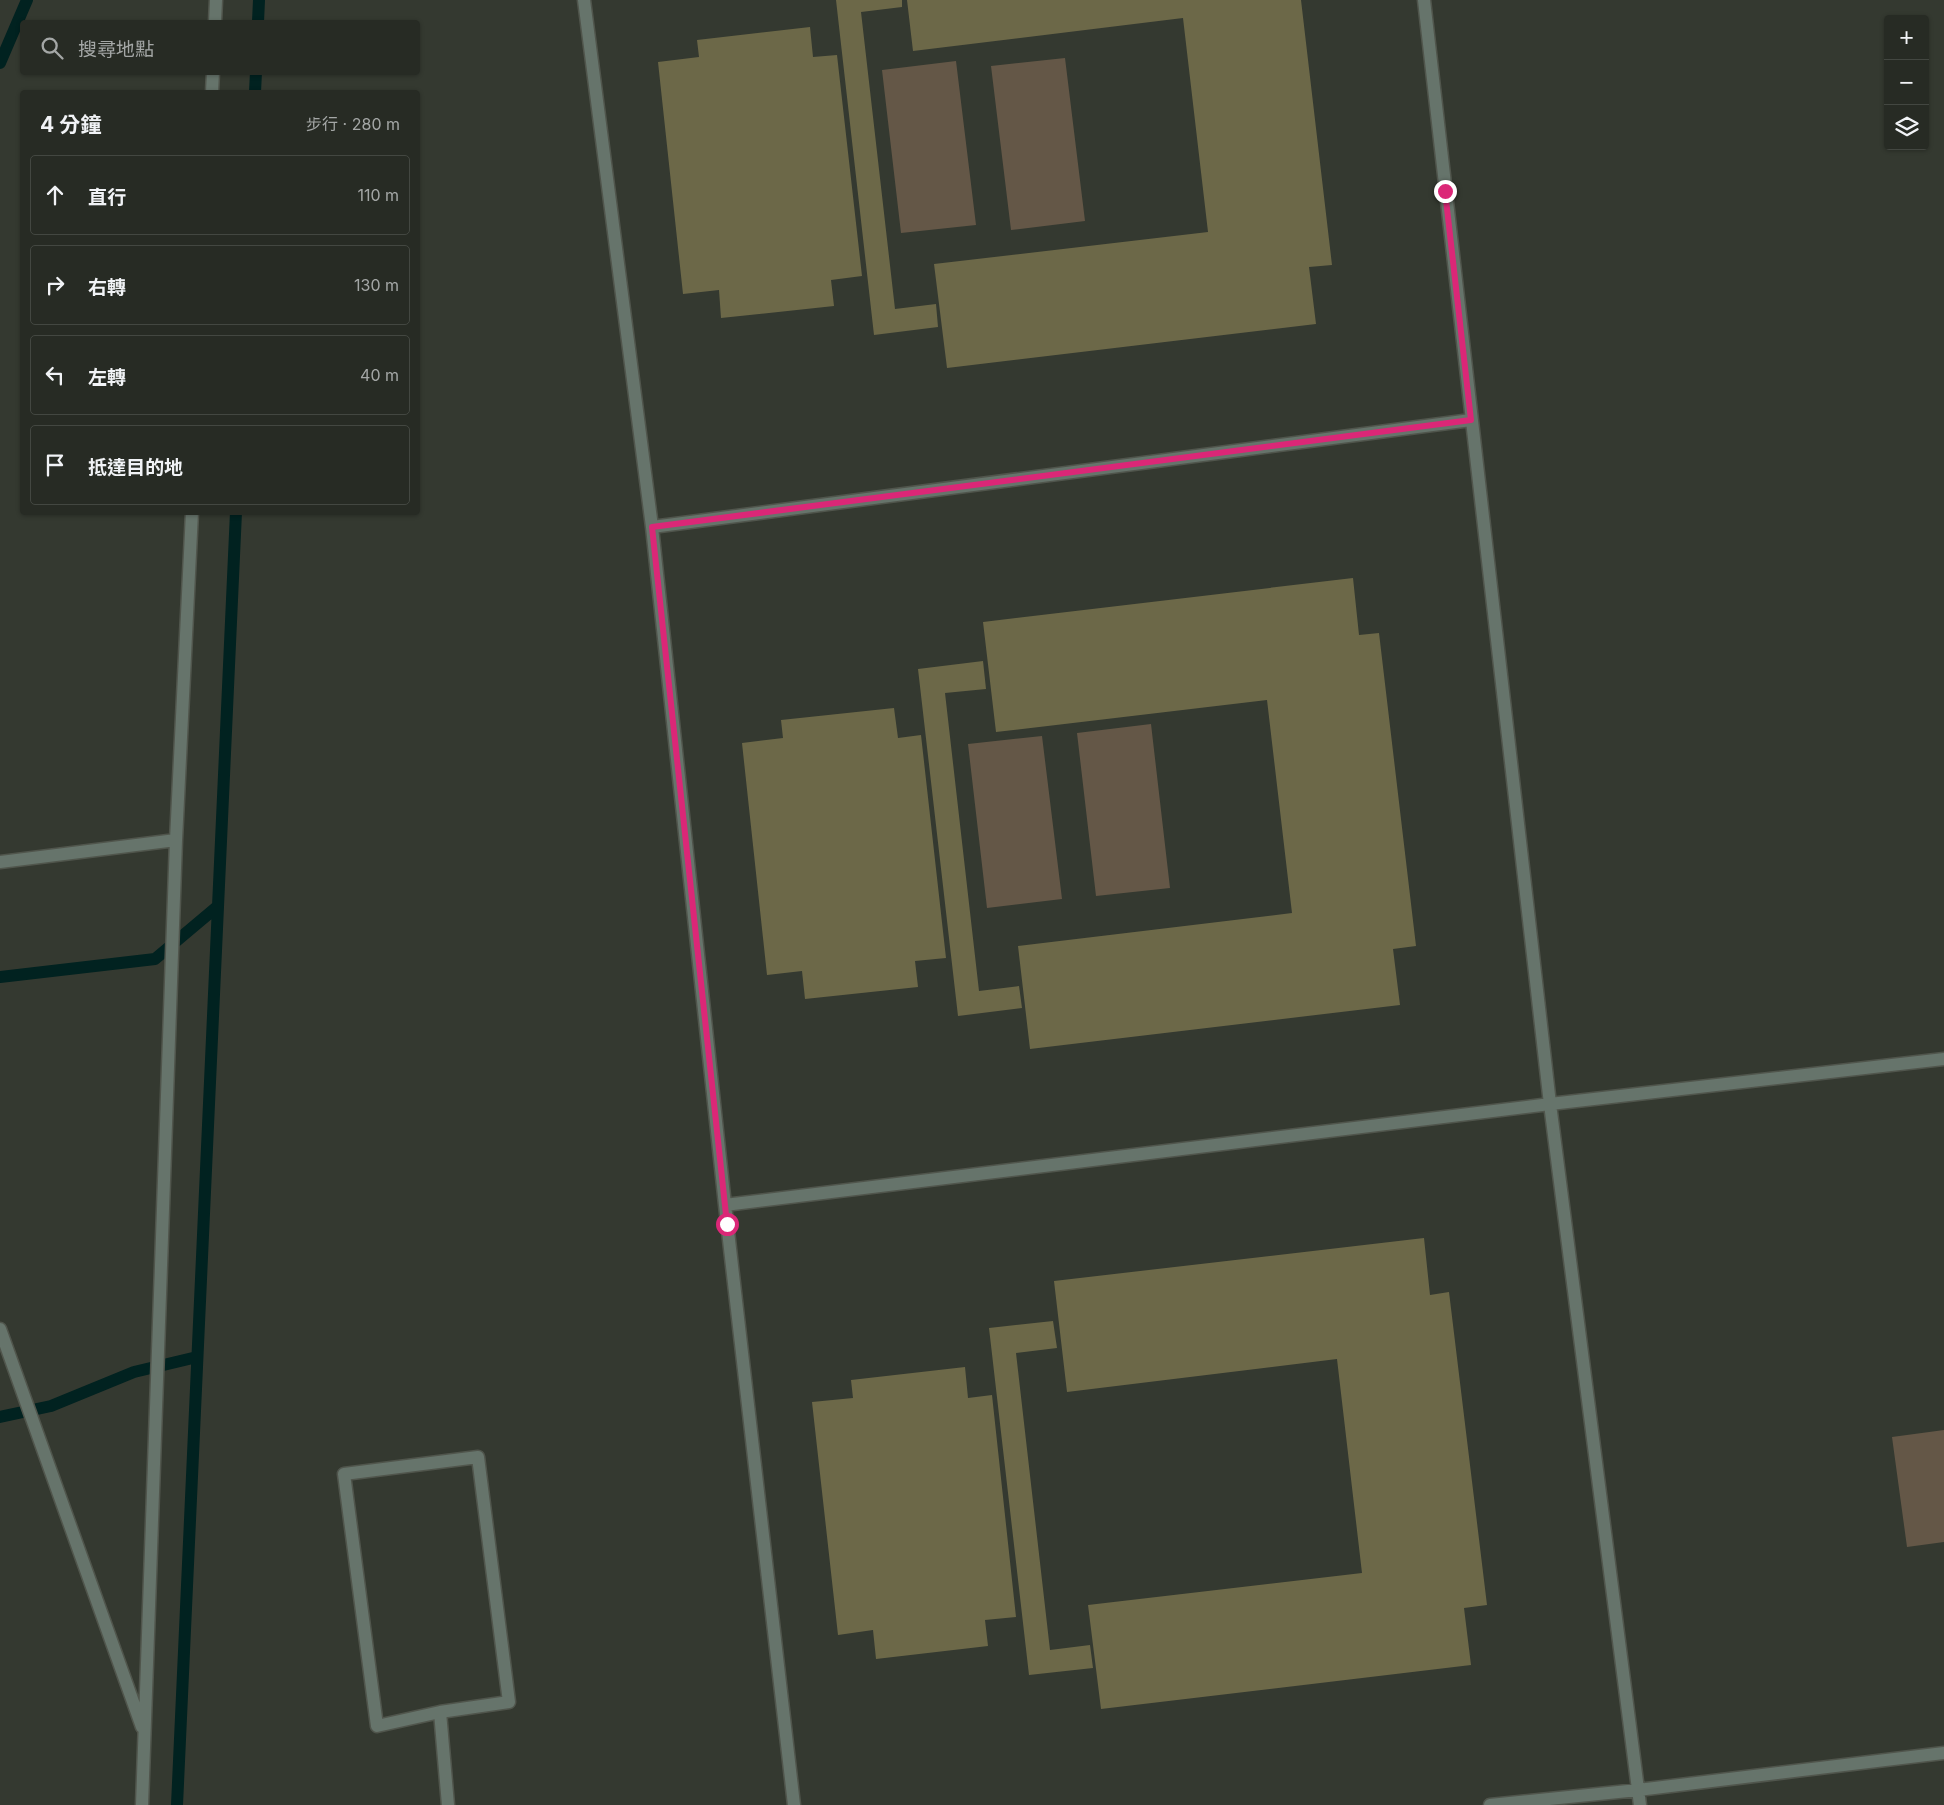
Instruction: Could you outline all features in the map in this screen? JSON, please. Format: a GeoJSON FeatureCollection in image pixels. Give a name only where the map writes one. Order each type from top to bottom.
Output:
{"type":"FeatureCollection","features":[{"type":"Feature","properties":{"kind":"street"},"geometry":{"type":"LineString","coordinates":[[215,20],[216,0]]}},
{"type":"Feature","properties":{"kind":"street"},"geometry":{"type":"LineString","coordinates":[[584,0],[652,527],[725,1205],[794,1805]]}},
{"type":"Feature","properties":{"kind":"street"},"geometry":{"type":"LineString","coordinates":[[1424,0],[1550,1104],[1640,1805]]}},
{"type":"Feature","properties":{"kind":"street"},"geometry":{"type":"LineString","coordinates":[[212,90],[213,75]]}},
{"type":"Feature","properties":{"kind":"street"},"geometry":{"type":"LineString","coordinates":[[652,527],[1471,420]]}},
{"type":"Feature","properties":{"kind":"street"},"geometry":{"type":"LineString","coordinates":[[142,1805],[176,840],[192,515]]}},
{"type":"Feature","properties":{"kind":"street"},"geometry":{"type":"LineString","coordinates":[[0,862],[176,840]]}},
{"type":"Feature","properties":{"kind":"street"},"geometry":{"type":"LineString","coordinates":[[725,1205],[1550,1104],[1944,1059]]}},
{"type":"Feature","properties":{"kind":"street"},"geometry":{"type":"LineString","coordinates":[[0,1329],[144,1734]]}},
{"type":"Feature","properties":{"kind":"street"},"geometry":{"type":"LineString","coordinates":[[478,1457],[509,1702],[440,1712],[376,1726],[344,1474],[478,1457]]}},
{"type":"Feature","properties":{"kind":"street"},"geometry":{"type":"LineString","coordinates":[[440,1712],[448,1805]]}},
{"type":"Feature","properties":{"kind":"street"},"geometry":{"type":"LineString","coordinates":[[1490,1805],[1638,1790],[1944,1753]]}},
{"type":"Feature","properties":{"kind":"shaded area"},"geometry":{"type":"Polygon","coordinates":[[[1065,58],[1085,221],[1011,230],[991,66],[1065,58]]]}},
{"type":"Feature","properties":{"kind":"shaded area"},"geometry":{"type":"Polygon","coordinates":[[[956,61],[976,225],[901,233],[882,70],[956,61]]]}},
{"type":"Feature","properties":{"kind":"shaded area"},"geometry":{"type":"Polygon","coordinates":[[[1151,724],[1170,888],[1096,896],[1077,733],[1151,724]]]}},
{"type":"Feature","properties":{"kind":"shaded area"},"geometry":{"type":"Polygon","coordinates":[[[1042,736],[1062,899],[987,908],[968,744],[1042,736]]]}},
{"type":"Feature","properties":{"kind":"shaded area"},"geometry":{"type":"Polygon","coordinates":[[[1944,1430],[1944,1542],[1907,1547],[1892,1437],[1944,1430]]]}},
{"type":"Feature","properties":{"kind":"building"},"geometry":{"type":"Polygon","coordinates":[[[836,0],[902,0],[902,7],[861,12],[895,309],[936,304],[938,327],[874,335],[836,0]]]}},
{"type":"Feature","properties":{"kind":"building"},"geometry":{"type":"Polygon","coordinates":[[[907,0],[1301,0],[1332,265],[1309,267],[1316,324],[947,368],[934,264],[1208,232],[1183,18],[913,51],[907,0]]]}},
{"type":"Feature","properties":{"kind":"building"},"geometry":{"type":"Polygon","coordinates":[[[810,27],[813,57],[837,55],[862,276],[831,280],[834,306],[721,318],[719,290],[683,294],[658,62],[699,57],[697,40],[810,27]]]}},
{"type":"Feature","properties":{"kind":"building"},"geometry":{"type":"Polygon","coordinates":[[[1353,578],[1359,635],[1379,633],[1416,946],[1393,949],[1400,1005],[1030,1049],[1018,946],[1292,913],[1267,700],[996,732],[983,622],[1353,578]]]}},
{"type":"Feature","properties":{"kind":"building"},"geometry":{"type":"Polygon","coordinates":[[[983,661],[986,689],[945,693],[979,991],[1019,986],[1022,1008],[958,1016],[918,669],[983,661]]]}},
{"type":"Feature","properties":{"kind":"building"},"geometry":{"type":"Polygon","coordinates":[[[894,708],[898,738],[921,735],[946,958],[915,961],[918,987],[805,999],[802,971],[767,975],[742,743],[783,738],[781,720],[894,708]]]}},
{"type":"Feature","properties":{"kind":"building"},"geometry":{"type":"Polygon","coordinates":[[[1424,1238],[1430,1295],[1449,1292],[1487,1605],[1464,1608],[1471,1665],[1101,1709],[1088,1605],[1362,1573],[1337,1359],[1067,1392],[1054,1281],[1424,1238]]]}},
{"type":"Feature","properties":{"kind":"building"},"geometry":{"type":"Polygon","coordinates":[[[1053,1321],[1057,1348],[1016,1353],[1050,1650],[1090,1645],[1093,1668],[1029,1675],[989,1328],[1053,1321]]]}},
{"type":"Feature","properties":{"kind":"building"},"geometry":{"type":"Polygon","coordinates":[[[965,1367],[968,1398],[992,1395],[1016,1617],[985,1620],[988,1646],[876,1659],[873,1630],[838,1635],[812,1402],[853,1398],[851,1380],[965,1367]]]}},
{"type":"Feature","properties":{"kind":"waterway"},"geometry":{"type":"LineString","coordinates":[[0,63],[27,0]]}},
{"type":"Feature","properties":{"kind":"waterway"},"geometry":{"type":"LineString","coordinates":[[258,20],[259,0]]}},
{"type":"Feature","properties":{"kind":"waterway"},"geometry":{"type":"LineString","coordinates":[[255,90],[256,75]]}},
{"type":"Feature","properties":{"kind":"waterway"},"geometry":{"type":"LineString","coordinates":[[177,1805],[236,515]]}},
{"type":"Feature","properties":{"kind":"waterway"},"geometry":{"type":"LineString","coordinates":[[0,977],[155,959],[218,906]]}},
{"type":"Feature","properties":{"kind":"waterway"},"geometry":{"type":"LineString","coordinates":[[0,1417],[51,1406],[134,1372],[197,1357]]}},
{"type":"Feature","properties":{"kind":"route"},"geometry":{"type":"LineString","coordinates":[[727,1224],[652,527],[1471,420],[1445,191]]}}]}
